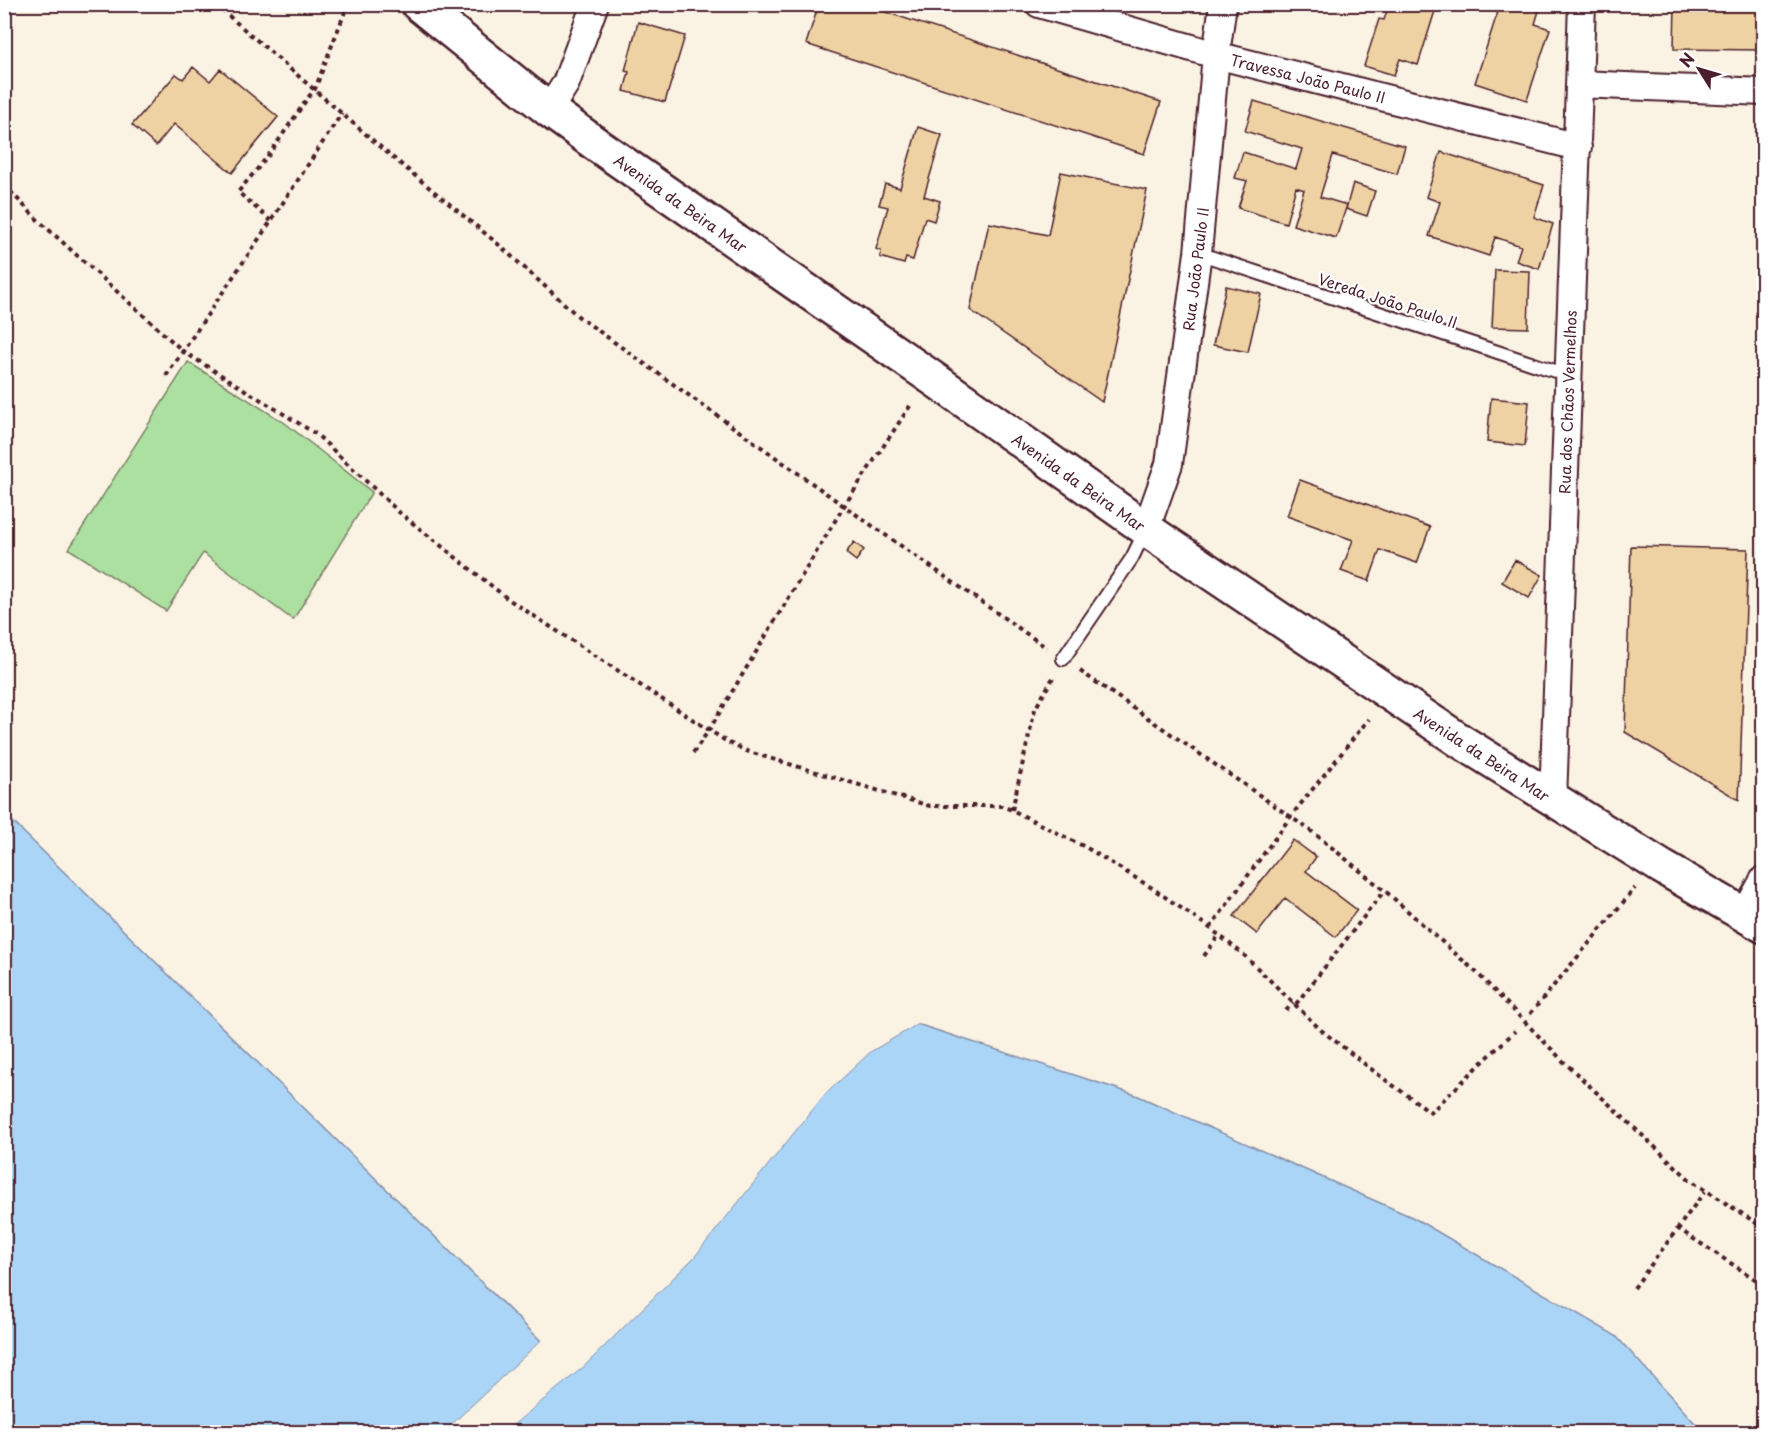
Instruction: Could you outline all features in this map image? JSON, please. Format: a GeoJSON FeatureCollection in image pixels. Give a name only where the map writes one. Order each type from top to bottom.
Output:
{"type":"FeatureCollection","features":[{"type":"Feature","properties":{"kind":"main road","name":"Avenida da Beira Mar"},"geometry":{"type":"LineString","coordinates":[[418,4],[549,110],[1146,529],[1462,742],[1662,867],[1754,920]]}},
{"type":"Feature","properties":{"kind":"street"},"geometry":{"type":"LineString","coordinates":[[549,110],[566,83],[595,4]]}},
{"type":"Feature","properties":{"kind":"street","name":"Travessa João Paulo II"},"geometry":{"type":"LineString","coordinates":[[1039,4],[1216,55],[1578,147]]}},
{"type":"Feature","properties":{"kind":"street","name":"Rua João Paulo II"},"geometry":{"type":"LineString","coordinates":[[1146,529],[1169,464],[1198,253],[1222,4]]}},
{"type":"Feature","properties":{"kind":"street","name":"Rua dos Chãos Vermelhos"},"geometry":{"type":"LineString","coordinates":[[1553,800],[1582,4]]}},
{"type":"Feature","properties":{"kind":"street"},"geometry":{"type":"LineString","coordinates":[[1579,84],[1764,92]]}},
{"type":"Feature","properties":{"kind":"street"},"geometry":{"type":"LineString","coordinates":[[1754,920],[1764,879]]}},
{"type":"Feature","properties":{"kind":"lane","name":"Vereda João Paulo II"},"geometry":{"type":"LineString","coordinates":[[1198,253],[1567,375]]}},
{"type":"Feature","properties":{"kind":"lane"},"geometry":{"type":"LineString","coordinates":[[1063,659],[1132,558],[1146,529]]}},
{"type":"Feature","properties":{"kind":"path"},"geometry":{"type":"LineString","coordinates":[[215,4],[391,156],[498,244],[579,317],[844,506]]}},
{"type":"Feature","properties":{"kind":"path"},"geometry":{"type":"LineString","coordinates":[[271,221],[238,192],[268,156],[315,89],[348,4]]}},
{"type":"Feature","properties":{"kind":"path"},"geometry":{"type":"LineString","coordinates":[[166,376],[342,112]]}},
{"type":"Feature","properties":{"kind":"path"},"geometry":{"type":"LineString","coordinates":[[4,186],[38,220],[184,352],[316,434],[400,513],[508,599],[729,743],[749,752],[930,806],[1002,806],[1087,848],[1152,888],[1210,928],[1244,955],[1321,1030],[1431,1112],[1515,1031]]}},
{"type":"Feature","properties":{"kind":"path"},"geometry":{"type":"LineString","coordinates":[[693,753],[844,506],[912,403]]}},
{"type":"Feature","properties":{"kind":"path"},"geometry":{"type":"LineString","coordinates":[[1012,810],[1035,709],[1063,659]]}},
{"type":"Feature","properties":{"kind":"path"},"geometry":{"type":"LineString","coordinates":[[1210,928],[1291,816],[1369,719]]}},
{"type":"Feature","properties":{"kind":"path"},"geometry":{"type":"LineString","coordinates":[[1291,816],[1384,891],[1476,972],[1563,1061],[1689,1179],[1764,1228]]}},
{"type":"Feature","properties":{"kind":"path"},"geometry":{"type":"LineString","coordinates":[[1530,1014],[1636,886]]}},
{"type":"Feature","properties":{"kind":"path"},"geometry":{"type":"LineString","coordinates":[[1286,1011],[1295,1003],[1384,891]]}},
{"type":"Feature","properties":{"kind":"path"},"geometry":{"type":"LineString","coordinates":[[1204,956],[1219,935]]}},
{"type":"Feature","properties":{"kind":"path"},"geometry":{"type":"LineString","coordinates":[[1634,1288],[1705,1191]]}},
{"type":"Feature","properties":{"kind":"path"},"geometry":{"type":"LineString","coordinates":[[1677,1228],[1764,1285]]}},
{"type":"Feature","properties":{"kind":"green space"},"geometry":{"type":"Polygon","coordinates":[[[188,362],[285,423],[372,492],[293,620],[203,553],[166,611],[69,549],[188,362]]]}},
{"type":"Feature","properties":{"kind":"water"},"geometry":{"type":"Polygon","coordinates":[[[4,813],[541,1341],[444,1432],[5,1432],[4,813]]]}},
{"type":"Feature","properties":{"kind":"water"},"geometry":{"type":"Polygon","coordinates":[[[917,1024],[1136,1095],[1414,1218],[1616,1336],[1703,1432],[504,1432],[584,1366],[693,1258],[824,1095],[871,1051],[917,1024]]]}},
{"type":"Feature","properties":{"kind":"pier"},"geometry":{"type":"Polygon","coordinates":[[[915,1022],[917,1024],[871,1051],[824,1095],[693,1258],[584,1366],[504,1432],[501,1432],[582,1364],[691,1256],[822,1093],[869,1049],[915,1022]]]}},
{"type":"Feature","properties":{"kind":"pier"},"geometry":{"type":"Polygon","coordinates":[[[543,1339],[543,1343],[448,1432],[444,1432],[543,1339]]]}},
{"type":"Feature","properties":{"kind":"building"},"geometry":{"type":"Polygon","coordinates":[[[819,4],[861,4],[1161,102],[1144,154],[806,44],[819,4]]]}},
{"type":"Feature","properties":{"kind":"building"},"geometry":{"type":"Polygon","coordinates":[[[1389,4],[1415,4],[1435,11],[1418,65],[1400,59],[1394,75],[1364,66],[1379,19],[1384,20],[1389,4]]]}},
{"type":"Feature","properties":{"kind":"building"},"geometry":{"type":"Polygon","coordinates":[[[1476,4],[1541,4],[1535,24],[1550,29],[1527,100],[1475,83],[1498,11],[1476,4]]]}},
{"type":"Feature","properties":{"kind":"building"},"geometry":{"type":"Polygon","coordinates":[[[1675,4],[1764,4],[1764,50],[1674,49],[1675,4]]]}},
{"type":"Feature","properties":{"kind":"building"},"geometry":{"type":"Polygon","coordinates":[[[638,22],[685,36],[665,102],[624,91],[629,72],[625,71],[638,22]]]}},
{"type":"Feature","properties":{"kind":"building"},"geometry":{"type":"Polygon","coordinates":[[[193,67],[210,81],[220,69],[278,117],[232,173],[174,124],[156,146],[132,125],[176,74],[183,79],[193,67]]]}},
{"type":"Feature","properties":{"kind":"building"},"geometry":{"type":"Polygon","coordinates":[[[1254,101],[1405,146],[1397,174],[1333,155],[1320,197],[1347,205],[1336,238],[1293,225],[1304,190],[1296,187],[1286,223],[1238,208],[1247,181],[1235,178],[1243,152],[1296,169],[1302,149],[1245,131],[1254,101]]]}},
{"type":"Feature","properties":{"kind":"building"},"geometry":{"type":"Polygon","coordinates":[[[918,127],[942,135],[924,196],[940,201],[934,221],[925,218],[913,260],[906,258],[904,264],[880,257],[881,251],[876,249],[888,207],[879,205],[885,184],[900,188],[918,127]]]}},
{"type":"Feature","properties":{"kind":"building"},"geometry":{"type":"Polygon","coordinates":[[[1441,152],[1544,185],[1534,217],[1553,224],[1539,269],[1516,261],[1521,246],[1495,237],[1489,256],[1429,236],[1440,202],[1426,197],[1441,152]]]}},
{"type":"Feature","properties":{"kind":"building"},"geometry":{"type":"Polygon","coordinates":[[[1061,172],[1147,190],[1102,402],[970,310],[989,223],[1048,235],[1061,172]]]}},
{"type":"Feature","properties":{"kind":"building"},"geometry":{"type":"Polygon","coordinates":[[[1353,183],[1375,191],[1367,216],[1346,209],[1353,183]]]}},
{"type":"Feature","properties":{"kind":"building"},"geometry":{"type":"Polygon","coordinates":[[[1495,270],[1530,271],[1528,328],[1492,327],[1495,270]]]}},
{"type":"Feature","properties":{"kind":"building"},"geometry":{"type":"Polygon","coordinates":[[[1226,286],[1261,294],[1248,352],[1213,345],[1226,286]]]}},
{"type":"Feature","properties":{"kind":"building"},"geometry":{"type":"Polygon","coordinates":[[[1491,398],[1529,402],[1525,446],[1487,442],[1491,398]]]}},
{"type":"Feature","properties":{"kind":"building"},"geometry":{"type":"Polygon","coordinates":[[[1300,480],[1430,527],[1417,563],[1380,550],[1369,581],[1341,571],[1353,540],[1287,516],[1300,480]]]}},
{"type":"Feature","properties":{"kind":"building"},"geometry":{"type":"Polygon","coordinates":[[[854,542],[864,550],[856,561],[846,553],[854,542]]]}},
{"type":"Feature","properties":{"kind":"building"},"geometry":{"type":"Polygon","coordinates":[[[1631,546],[1748,549],[1739,800],[1625,732],[1631,546]]]}},
{"type":"Feature","properties":{"kind":"building"},"geometry":{"type":"Polygon","coordinates":[[[1515,560],[1542,575],[1529,598],[1502,582],[1515,560]]]}},
{"type":"Feature","properties":{"kind":"building"},"geometry":{"type":"Polygon","coordinates":[[[1293,840],[1316,857],[1306,871],[1357,910],[1336,937],[1285,898],[1257,934],[1234,916],[1293,840]]]}}]}
